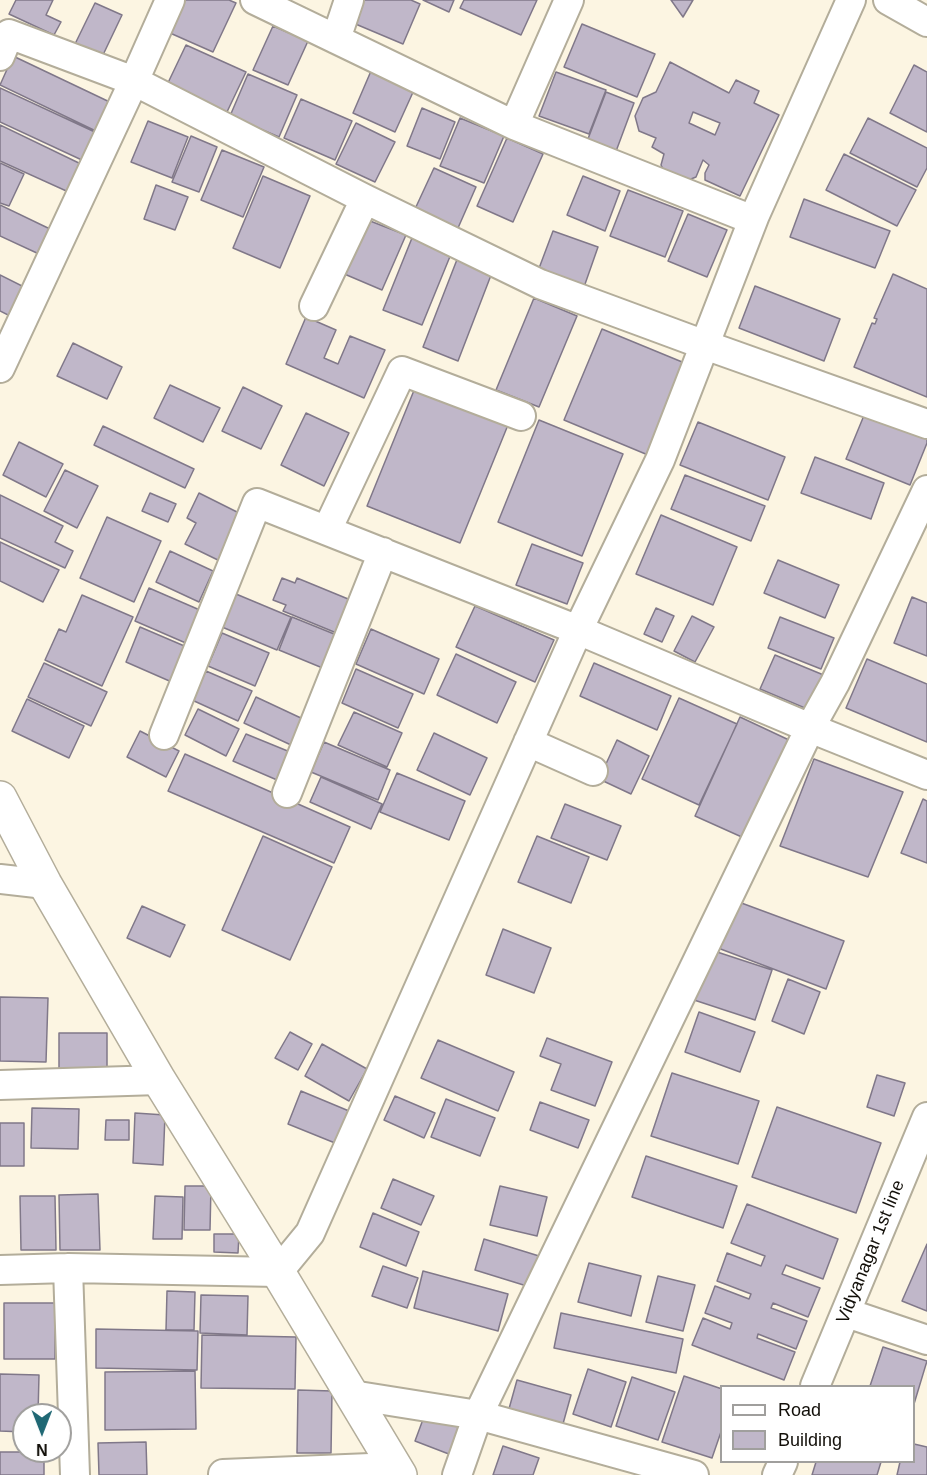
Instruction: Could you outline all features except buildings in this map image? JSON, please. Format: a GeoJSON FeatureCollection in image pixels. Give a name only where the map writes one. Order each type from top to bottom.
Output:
{"type":"FeatureCollection","features":[{"type":"Feature","properties":{"kind":"street"},"geometry":{"type":"LineString","coordinates":[[0,368],[170,0]]}},
{"type":"Feature","properties":{"kind":"street"},"geometry":{"type":"LineString","coordinates":[[255,0],[514,125],[753,220]]}},
{"type":"Feature","properties":{"kind":"street"},"geometry":{"type":"LineString","coordinates":[[336,39],[349,0]]}},
{"type":"Feature","properties":{"kind":"street"},"geometry":{"type":"LineString","coordinates":[[514,125],[569,0]]}},
{"type":"Feature","properties":{"kind":"street"},"geometry":{"type":"LineString","coordinates":[[278,1272],[310,1233],[578,630],[660,459],[753,220],[851,0]]}},
{"type":"Feature","properties":{"kind":"street"},"geometry":{"type":"LineString","coordinates":[[888,0],[927,22]]}},
{"type":"Feature","properties":{"kind":"street"},"geometry":{"type":"LineString","coordinates":[[3,40],[134,81],[365,199],[540,284],[927,424]]}},
{"type":"Feature","properties":{"kind":"street"},"geometry":{"type":"LineString","coordinates":[[314,306],[365,199]]}},
{"type":"Feature","properties":{"kind":"street"},"geometry":{"type":"LineString","coordinates":[[327,530],[402,371],[521,416]]}},
{"type":"Feature","properties":{"kind":"street"},"geometry":{"type":"LineString","coordinates":[[457,1475],[478,1415],[927,490]]}},
{"type":"Feature","properties":{"kind":"street"},"geometry":{"type":"LineString","coordinates":[[165,735],[257,503],[578,630],[927,775]]}},
{"type":"Feature","properties":{"kind":"street"},"geometry":{"type":"LineString","coordinates":[[287,793],[383,552]]}},
{"type":"Feature","properties":{"kind":"street"},"geometry":{"type":"LineString","coordinates":[[528,742],[593,771]]}},
{"type":"Feature","properties":{"kind":"street"},"geometry":{"type":"LineString","coordinates":[[0,798],[45,884],[159,1080],[278,1272],[397,1471],[223,1474]]}},
{"type":"Feature","properties":{"kind":"street"},"geometry":{"type":"LineString","coordinates":[[0,879],[45,884]]}},
{"type":"Feature","properties":{"kind":"street"},"geometry":{"type":"LineString","coordinates":[[0,1085],[159,1080]]}},
{"type":"Feature","properties":{"kind":"street","name":"Vidyanagar 1st line"},"geometry":{"type":"LineString","coordinates":[[815,1385],[927,1117]]}},
{"type":"Feature","properties":{"kind":"street"},"geometry":{"type":"LineString","coordinates":[[0,1270],[69,1268],[278,1272]]}},
{"type":"Feature","properties":{"kind":"street"},"geometry":{"type":"LineString","coordinates":[[69,1268],[75,1475]]}},
{"type":"Feature","properties":{"kind":"street"},"geometry":{"type":"LineString","coordinates":[[847,1313],[927,1340]]}},
{"type":"Feature","properties":{"kind":"street"},"geometry":{"type":"LineString","coordinates":[[352,1395],[478,1415],[694,1475]]}}]}
